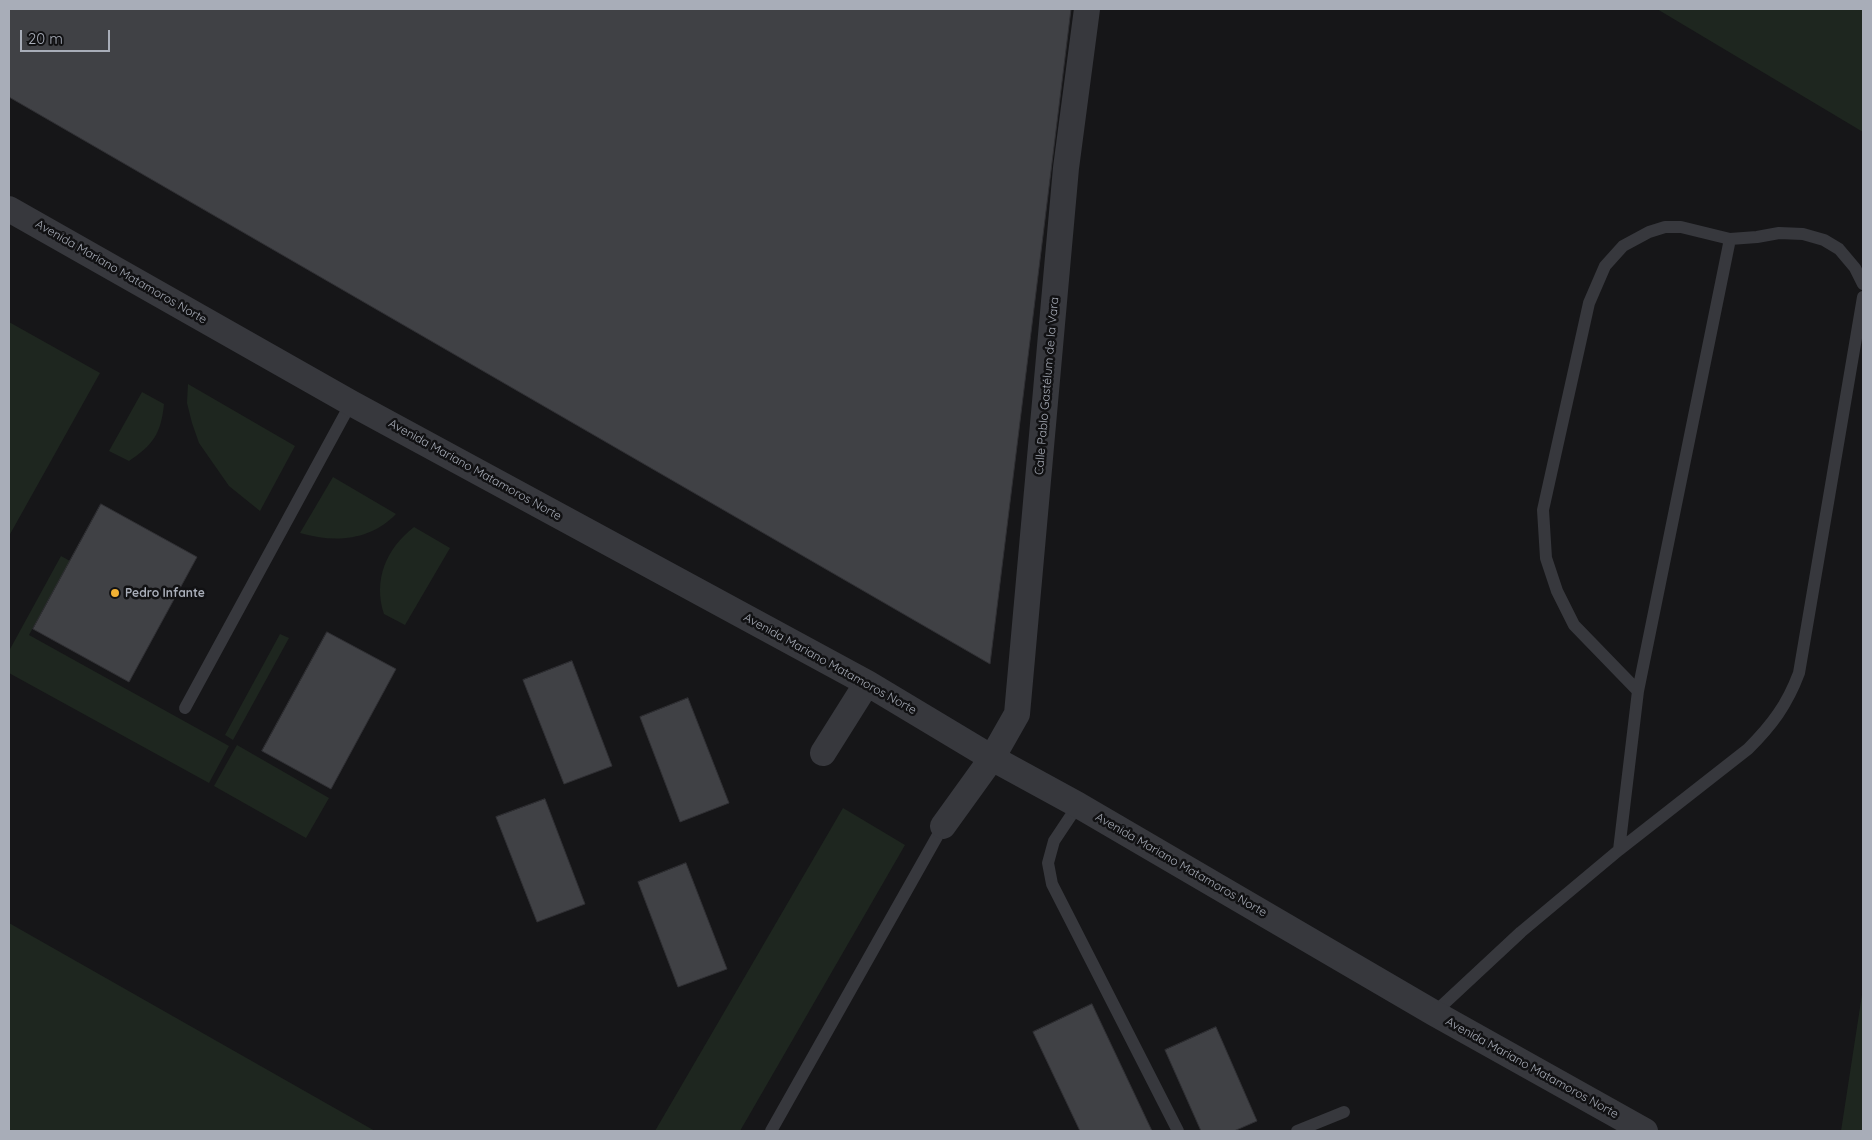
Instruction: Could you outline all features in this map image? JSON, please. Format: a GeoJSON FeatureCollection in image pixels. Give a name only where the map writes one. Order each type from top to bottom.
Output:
{"type":"FeatureCollection","features":[{"type":"Feature","properties":{"kind":"street","name":"Calle Pablo Gastélum de la Vara"},"geometry":{"type":"LineString","coordinates":[[943,826],[992,758],[1017,714],[1066,168],[1087,9]]}},
{"type":"Feature","properties":{"kind":"street","name":"Avenida Mariano Matamoros Norte"},"geometry":{"type":"LineString","coordinates":[[9,209],[351,402],[867,683],[992,758],[1078,805],[1434,1013],[1644,1131]]}},
{"type":"Feature","properties":{"kind":"street"},"geometry":{"type":"LineString","coordinates":[[824,753],[867,683]]}},
{"type":"Feature","properties":{"kind":"lane"},"geometry":{"type":"LineString","coordinates":[[1638,691],[1574,624],[1557,592],[1546,558],[1543,510],[1589,303],[1605,266],[1623,246],[1649,232],[1664,227],[1681,227],[1730,239],[1757,238],[1779,233],[1803,234],[1824,240],[1839,249],[1855,268],[1863,284]]}},
{"type":"Feature","properties":{"kind":"lane"},"geometry":{"type":"LineString","coordinates":[[1619,850],[1638,691],[1730,239]]}},
{"type":"Feature","properties":{"kind":"lane"},"geometry":{"type":"LineString","coordinates":[[1434,1013],[1521,932],[1619,850],[1748,749],[1779,713],[1791,694],[1799,673],[1863,297]]}},
{"type":"Feature","properties":{"kind":"lane"},"geometry":{"type":"LineString","coordinates":[[185,708],[351,402]]}},
{"type":"Feature","properties":{"kind":"lane"},"geometry":{"type":"LineString","coordinates":[[1078,805],[1054,841],[1048,863],[1052,884],[1178,1131]]}},
{"type":"Feature","properties":{"kind":"lane"},"geometry":{"type":"LineString","coordinates":[[771,1131],[943,826]]}},
{"type":"Feature","properties":{"kind":"lane"},"geometry":{"type":"LineString","coordinates":[[1297,1131],[1344,1112]]}},
{"type":"Feature","properties":{"kind":"shaded area"},"geometry":{"type":"Polygon","coordinates":[[[1657,9],[1863,9],[1863,132],[1657,9]]]}},
{"type":"Feature","properties":{"kind":"shaded area"},"geometry":{"type":"Polygon","coordinates":[[[9,322],[100,373],[9,536],[9,322]]]}},
{"type":"Feature","properties":{"kind":"shaded area"},"geometry":{"type":"Polygon","coordinates":[[[188,384],[295,446],[260,511],[229,486],[199,443],[187,403],[188,384]]]}},
{"type":"Feature","properties":{"kind":"shaded area"},"geometry":{"type":"Polygon","coordinates":[[[142,392],[164,404],[163,414],[158,431],[150,444],[129,461],[109,451],[142,392]]]}},
{"type":"Feature","properties":{"kind":"shaded area"},"geometry":{"type":"Polygon","coordinates":[[[333,477],[396,514],[375,530],[363,535],[338,539],[300,533],[333,477]]]}},
{"type":"Feature","properties":{"kind":"shaded area"},"geometry":{"type":"Polygon","coordinates":[[[414,527],[450,548],[405,625],[384,614],[380,589],[381,577],[389,555],[414,527]]]}},
{"type":"Feature","properties":{"kind":"shaded area"},"geometry":{"type":"Polygon","coordinates":[[[61,556],[70,561],[29,635],[229,746],[209,783],[9,673],[9,651],[61,556]]]}},
{"type":"Feature","properties":{"kind":"shaded area"},"geometry":{"type":"Polygon","coordinates":[[[280,634],[289,638],[233,740],[225,735],[280,634]]]}},
{"type":"Feature","properties":{"kind":"shaded area"},"geometry":{"type":"Polygon","coordinates":[[[237,745],[329,798],[306,838],[214,786],[237,745]]]}},
{"type":"Feature","properties":{"kind":"shaded area"},"geometry":{"type":"Polygon","coordinates":[[[843,808],[905,845],[740,1131],[655,1131],[843,808]]]}},
{"type":"Feature","properties":{"kind":"shaded area"},"geometry":{"type":"Polygon","coordinates":[[[9,923],[375,1131],[9,1131],[9,923]]]}},
{"type":"Feature","properties":{"kind":"shaded area"},"geometry":{"type":"Polygon","coordinates":[[[1863,988],[1863,1131],[1841,1131],[1863,988]]]}},
{"type":"Feature","properties":{"kind":"building"},"geometry":{"type":"Polygon","coordinates":[[[9,9],[1071,9],[990,664],[9,97],[9,9]]]}},
{"type":"Feature","properties":{"kind":"building","name":"Pedro Infante"},"geometry":{"type":"Polygon","coordinates":[[[101,504],[197,557],[129,682],[33,629],[101,504]]]}},
{"type":"Feature","properties":{"kind":"building"},"geometry":{"type":"Polygon","coordinates":[[[327,632],[396,669],[331,789],[262,751],[327,632]]]}},
{"type":"Feature","properties":{"kind":"building"},"geometry":{"type":"Polygon","coordinates":[[[572,661],[612,766],[564,784],[523,680],[572,661]]]}},
{"type":"Feature","properties":{"kind":"building"},"geometry":{"type":"Polygon","coordinates":[[[688,698],[729,803],[680,822],[640,717],[688,698]]]}},
{"type":"Feature","properties":{"kind":"building"},"geometry":{"type":"Polygon","coordinates":[[[545,799],[585,904],[537,922],[496,817],[545,799]]]}},
{"type":"Feature","properties":{"kind":"building"},"geometry":{"type":"Polygon","coordinates":[[[686,863],[727,969],[678,987],[638,882],[686,863]]]}},
{"type":"Feature","properties":{"kind":"building"},"geometry":{"type":"Polygon","coordinates":[[[1092,1004],[1152,1131],[1080,1131],[1033,1032],[1092,1004]]]}},
{"type":"Feature","properties":{"kind":"building"},"geometry":{"type":"Polygon","coordinates":[[[1216,1027],[1257,1121],[1234,1131],[1201,1131],[1165,1050],[1216,1027]]]}},
{"type":"Feature","properties":{"kind":"place","name":"Pedro Infante"},"geometry":{"type":"Point","coordinates":[115,593]}}]}
